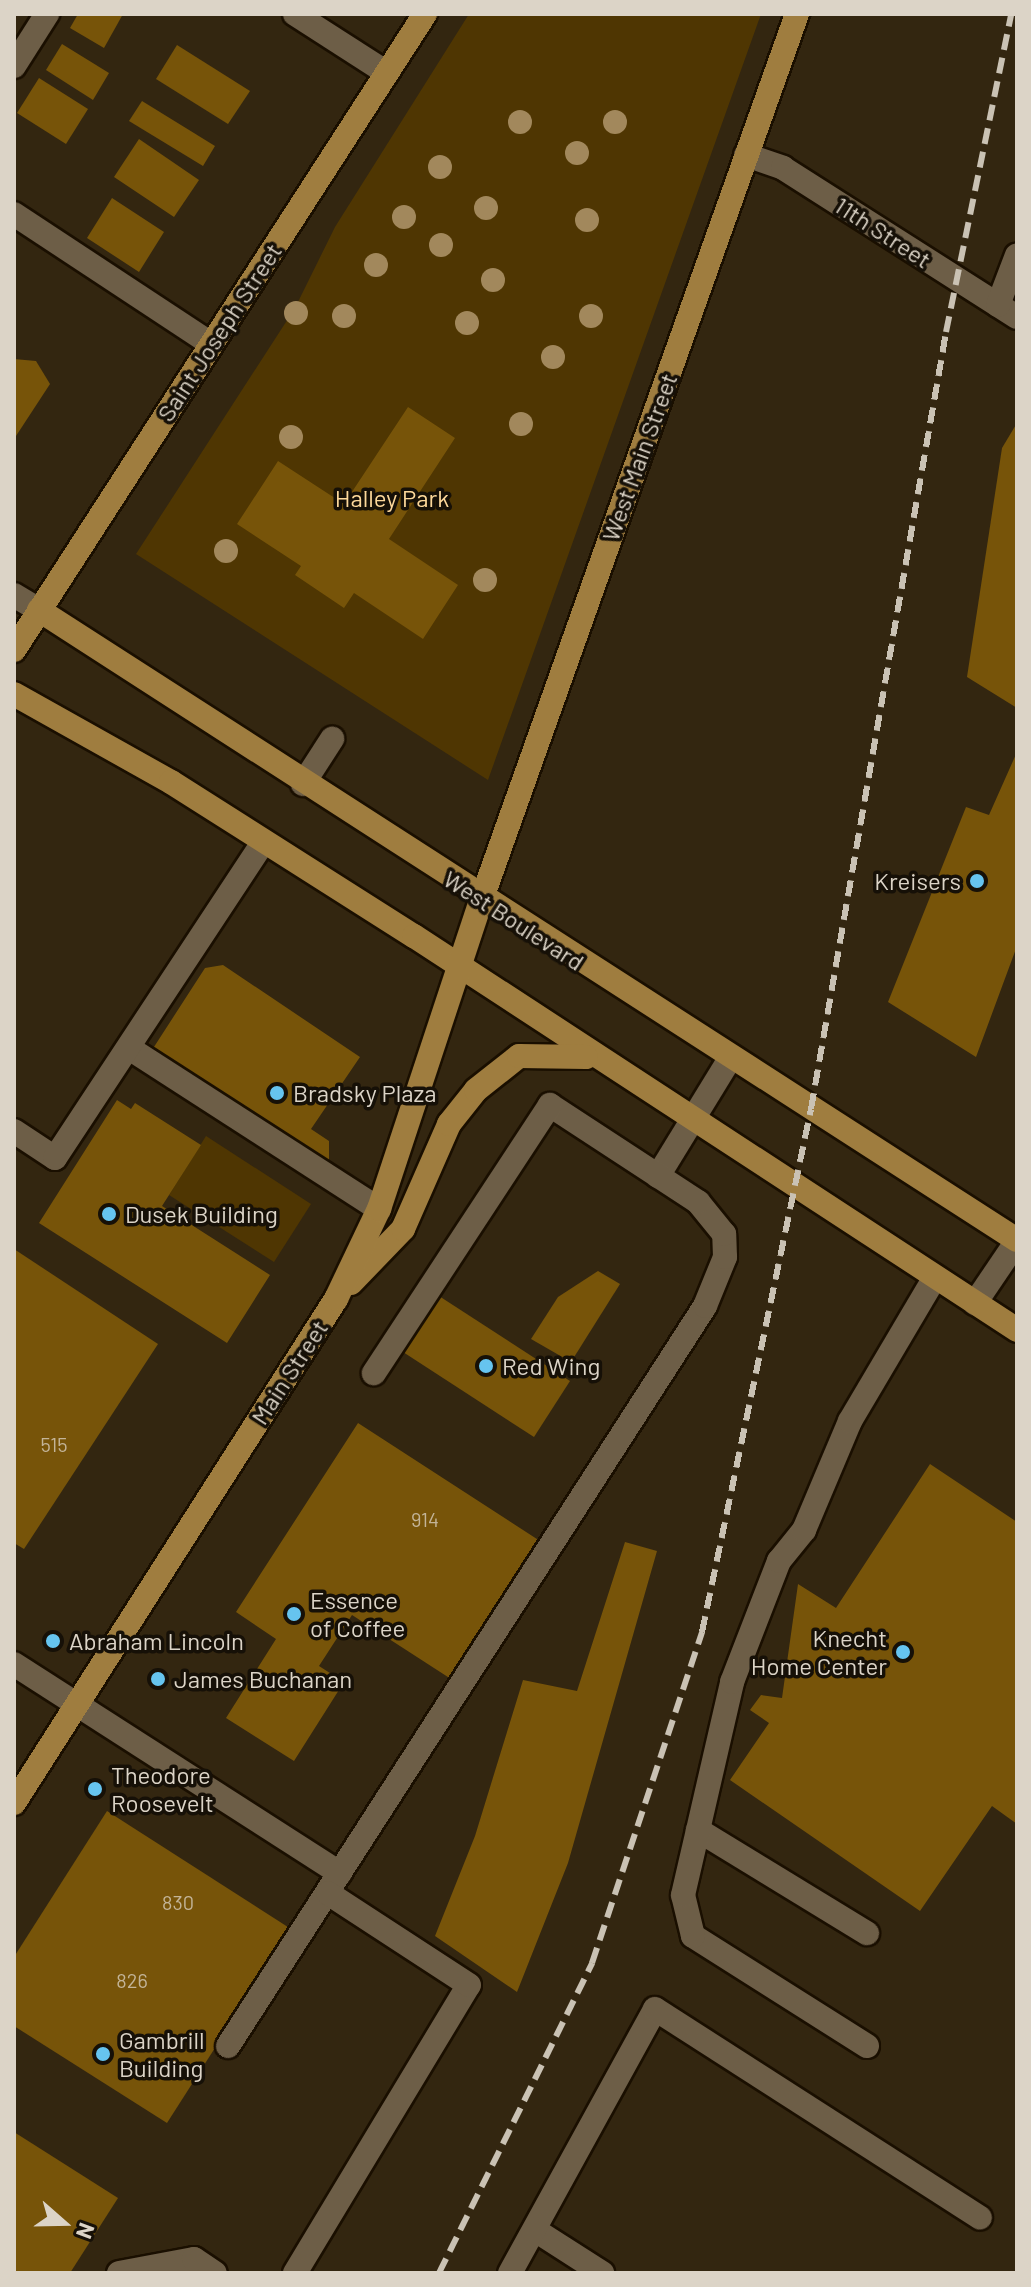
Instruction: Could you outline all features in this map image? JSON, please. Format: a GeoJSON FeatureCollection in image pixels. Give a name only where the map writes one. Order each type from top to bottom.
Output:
{"type":"FeatureCollection","features":[{"type":"Feature","properties":{"kind":"main road","name":"Saint Joseph Street"},"geometry":{"type":"LineString","coordinates":[[14,650],[425,14]]}},
{"type":"Feature","properties":{"kind":"main road","name":"West Main Street"},"geometry":{"type":"LineString","coordinates":[[481,901],[797,14]]}},
{"type":"Feature","properties":{"kind":"main road","name":"West Boulevard"},"geometry":{"type":"LineString","coordinates":[[39,610],[481,901],[1017,1240]]}},
{"type":"Feature","properties":{"kind":"main road"},"geometry":{"type":"LineString","coordinates":[[14,694],[171,782],[262,844],[461,968],[596,1060],[1017,1330]]}},
{"type":"Feature","properties":{"kind":"main road","name":"Main Street"},"geometry":{"type":"LineString","coordinates":[[14,1803],[336,1299],[379,1209],[481,901]]}},
{"type":"Feature","properties":{"kind":"main road"},"geometry":{"type":"LineString","coordinates":[[336,1299],[403,1229],[449,1124],[497,1069],[543,1052],[596,1060]]}},
{"type":"Feature","properties":{"kind":"street"},"geometry":{"type":"LineString","coordinates":[[14,66],[47,14]]}},
{"type":"Feature","properties":{"kind":"street"},"geometry":{"type":"LineString","coordinates":[[295,14],[387,73]]}},
{"type":"Feature","properties":{"kind":"street","name":"11th Street"},"geometry":{"type":"LineString","coordinates":[[746,155],[783,168],[1008,311]]}},
{"type":"Feature","properties":{"kind":"street"},"geometry":{"type":"LineString","coordinates":[[14,214],[211,344]]}},
{"type":"Feature","properties":{"kind":"street"},"geometry":{"type":"LineString","coordinates":[[1008,311],[1017,255]]}},
{"type":"Feature","properties":{"kind":"street","name":"West Boulevard"},"geometry":{"type":"LineString","coordinates":[[14,595],[39,610]]}},
{"type":"Feature","properties":{"kind":"street"},"geometry":{"type":"LineString","coordinates":[[303,784],[332,739]]}},
{"type":"Feature","properties":{"kind":"street"},"geometry":{"type":"LineString","coordinates":[[14,1131],[55,1158],[262,844]]}},
{"type":"Feature","properties":{"kind":"street"},"geometry":{"type":"LineString","coordinates":[[129,1048],[379,1209]]}},
{"type":"Feature","properties":{"kind":"street"},"geometry":{"type":"LineString","coordinates":[[658,1176],[731,1057]]}},
{"type":"Feature","properties":{"kind":"street"},"geometry":{"type":"LineString","coordinates":[[228,2046],[719,1278],[725,1245],[715,1218],[658,1176],[550,1105],[374,1373]]}},
{"type":"Feature","properties":{"kind":"street"},"geometry":{"type":"LineString","coordinates":[[975,1303],[1017,1240]]}},
{"type":"Feature","properties":{"kind":"street"},"geometry":{"type":"LineString","coordinates":[[867,2046],[693,1936],[683,1895],[732,1682],[779,1561],[804,1530],[850,1421],[935,1277]]}},
{"type":"Feature","properties":{"kind":"street"},"geometry":{"type":"LineString","coordinates":[[14,1664],[334,1883],[469,1985],[295,2273]]}},
{"type":"Feature","properties":{"kind":"street"},"geometry":{"type":"LineString","coordinates":[[698,1830],[867,1933]]}},
{"type":"Feature","properties":{"kind":"street"},"geometry":{"type":"LineString","coordinates":[[510,2273],[655,2009],[980,2218]]}},
{"type":"Feature","properties":{"kind":"street"},"geometry":{"type":"LineString","coordinates":[[535,2230],[602,2273]]}},
{"type":"Feature","properties":{"kind":"street"},"geometry":{"type":"LineString","coordinates":[[119,2273],[194,2259],[215,2273]]}},
{"type":"Feature","properties":{"kind":"green space","name":"Halley Park"},"geometry":{"type":"Polygon","coordinates":[[[469,14],[761,14],[488,780],[136,554],[295,308],[335,227],[469,14]]]}},
{"type":"Feature","properties":{"kind":"green space"},"geometry":{"type":"Polygon","coordinates":[[[206,1136],[311,1204],[274,1262],[169,1195],[206,1136]]]}},
{"type":"Feature","properties":{"kind":"building"},"geometry":{"type":"Polygon","coordinates":[[[78,14],[123,14],[104,48],[70,28],[78,14]]]}},
{"type":"Feature","properties":{"kind":"building"},"geometry":{"type":"Polygon","coordinates":[[[62,44],[109,73],[93,100],[46,70],[62,44]]]}},
{"type":"Feature","properties":{"kind":"building"},"geometry":{"type":"Polygon","coordinates":[[[177,45],[250,91],[228,124],[156,79],[177,45]]]}},
{"type":"Feature","properties":{"kind":"building"},"geometry":{"type":"Polygon","coordinates":[[[39,78],[88,109],[66,144],[17,113],[39,78]]]}},
{"type":"Feature","properties":{"kind":"building"},"geometry":{"type":"Polygon","coordinates":[[[142,101],[215,146],[203,166],[129,121],[142,101]]]}},
{"type":"Feature","properties":{"kind":"building"},"geometry":{"type":"Polygon","coordinates":[[[139,139],[199,180],[174,217],[114,177],[139,139]]]}},
{"type":"Feature","properties":{"kind":"building"},"geometry":{"type":"Polygon","coordinates":[[[112,198],[164,232],[139,272],[87,238],[112,198]]]}},
{"type":"Feature","properties":{"kind":"building"},"geometry":{"type":"Polygon","coordinates":[[[14,359],[36,361],[50,384],[16,436],[14,359]]]}},
{"type":"Feature","properties":{"kind":"building"},"geometry":{"type":"Polygon","coordinates":[[[408,407],[455,438],[389,539],[458,585],[423,639],[354,593],[344,608],[295,575],[301,566],[237,524],[278,461],[344,504],[408,407]]]}},
{"type":"Feature","properties":{"kind":"building"},"geometry":{"type":"Polygon","coordinates":[[[1017,423],[1017,708],[967,677],[1002,448],[1017,423]]]}},
{"type":"Feature","properties":{"kind":"building","name":"Kreisers"},"geometry":{"type":"Polygon","coordinates":[[[1017,752],[1017,946],[976,1057],[888,1002],[966,807],[989,815],[1017,752]]]}},
{"type":"Feature","properties":{"kind":"building","name":"Bradsky Plaza"},"geometry":{"type":"Polygon","coordinates":[[[223,965],[360,1057],[311,1129],[329,1141],[329,1164],[152,1050],[205,968],[223,965]]]}},
{"type":"Feature","properties":{"kind":"building","name":"Dusek Building"},"geometry":{"type":"Polygon","coordinates":[[[117,1100],[131,1109],[135,1103],[201,1145],[162,1206],[270,1275],[227,1343],[39,1223],[117,1100]]]}},
{"type":"Feature","properties":{"kind":"building"},"geometry":{"type":"Polygon","coordinates":[[[14,1249],[158,1344],[24,1549],[14,1543],[14,1249]]]}},
{"type":"Feature","properties":{"kind":"building"},"geometry":{"type":"Polygon","coordinates":[[[598,1271],[620,1284],[571,1362],[531,1339],[558,1297],[598,1271]]]}},
{"type":"Feature","properties":{"kind":"building","name":"Red Wing"},"geometry":{"type":"Polygon","coordinates":[[[439,1296],[570,1381],[534,1437],[403,1352],[439,1296]]]}},
{"type":"Feature","properties":{"kind":"building"},"geometry":{"type":"Polygon","coordinates":[[[358,1423],[540,1541],[451,1679],[352,1615],[319,1666],[344,1682],[294,1761],[226,1718],[276,1639],[236,1612],[358,1423]]]}},
{"type":"Feature","properties":{"kind":"building","name":"Knecht Home Center"},"geometry":{"type":"Polygon","coordinates":[[[930,1464],[1017,1522],[1017,1824],[992,1806],[920,1911],[730,1780],[769,1723],[750,1710],[761,1695],[782,1698],[798,1584],[836,1608],[930,1464]]]}},
{"type":"Feature","properties":{"kind":"building"},"geometry":{"type":"Polygon","coordinates":[[[625,1542],[657,1551],[568,1863],[517,1992],[435,1936],[475,1836],[523,1680],[577,1691],[625,1542]]]}},
{"type":"Feature","properties":{"kind":"building"},"geometry":{"type":"Polygon","coordinates":[[[107,1811],[291,1929],[167,2123],[14,2026],[14,1957],[107,1811]]]}},
{"type":"Feature","properties":{"kind":"building"},"geometry":{"type":"Polygon","coordinates":[[[14,2132],[118,2198],[70,2273],[14,2273],[14,2132]]]}},
{"type":"Feature","properties":{"kind":"railway"},"geometry":{"type":"LineString","coordinates":[[439,2273],[592,1963],[702,1632],[811,1109],[946,332],[1011,14]]}},
{"type":"Feature","properties":{"kind":"place","name":"Kreisers"},"geometry":{"type":"Point","coordinates":[977,881]}},
{"type":"Feature","properties":{"kind":"place","name":"Bradsky Plaza"},"geometry":{"type":"Point","coordinates":[277,1093]}},
{"type":"Feature","properties":{"kind":"place","name":"Dusek Building"},"geometry":{"type":"Point","coordinates":[109,1214]}},
{"type":"Feature","properties":{"kind":"place","name":"Red Wing"},"geometry":{"type":"Point","coordinates":[486,1366]}},
{"type":"Feature","properties":{"kind":"place","name":"Essence of Coffee"},"geometry":{"type":"Point","coordinates":[294,1614]}},
{"type":"Feature","properties":{"kind":"place","name":"Abraham Lincoln"},"geometry":{"type":"Point","coordinates":[53,1641]}},
{"type":"Feature","properties":{"kind":"place","name":"Knecht Home Center"},"geometry":{"type":"Point","coordinates":[903,1652]}},
{"type":"Feature","properties":{"kind":"place","name":"James Buchanan"},"geometry":{"type":"Point","coordinates":[158,1679]}},
{"type":"Feature","properties":{"kind":"place","name":"Theodore Roosevelt"},"geometry":{"type":"Point","coordinates":[95,1789]}},
{"type":"Feature","properties":{"kind":"place","name":"Gambrill Building"},"geometry":{"type":"Point","coordinates":[103,2054]}}]}
